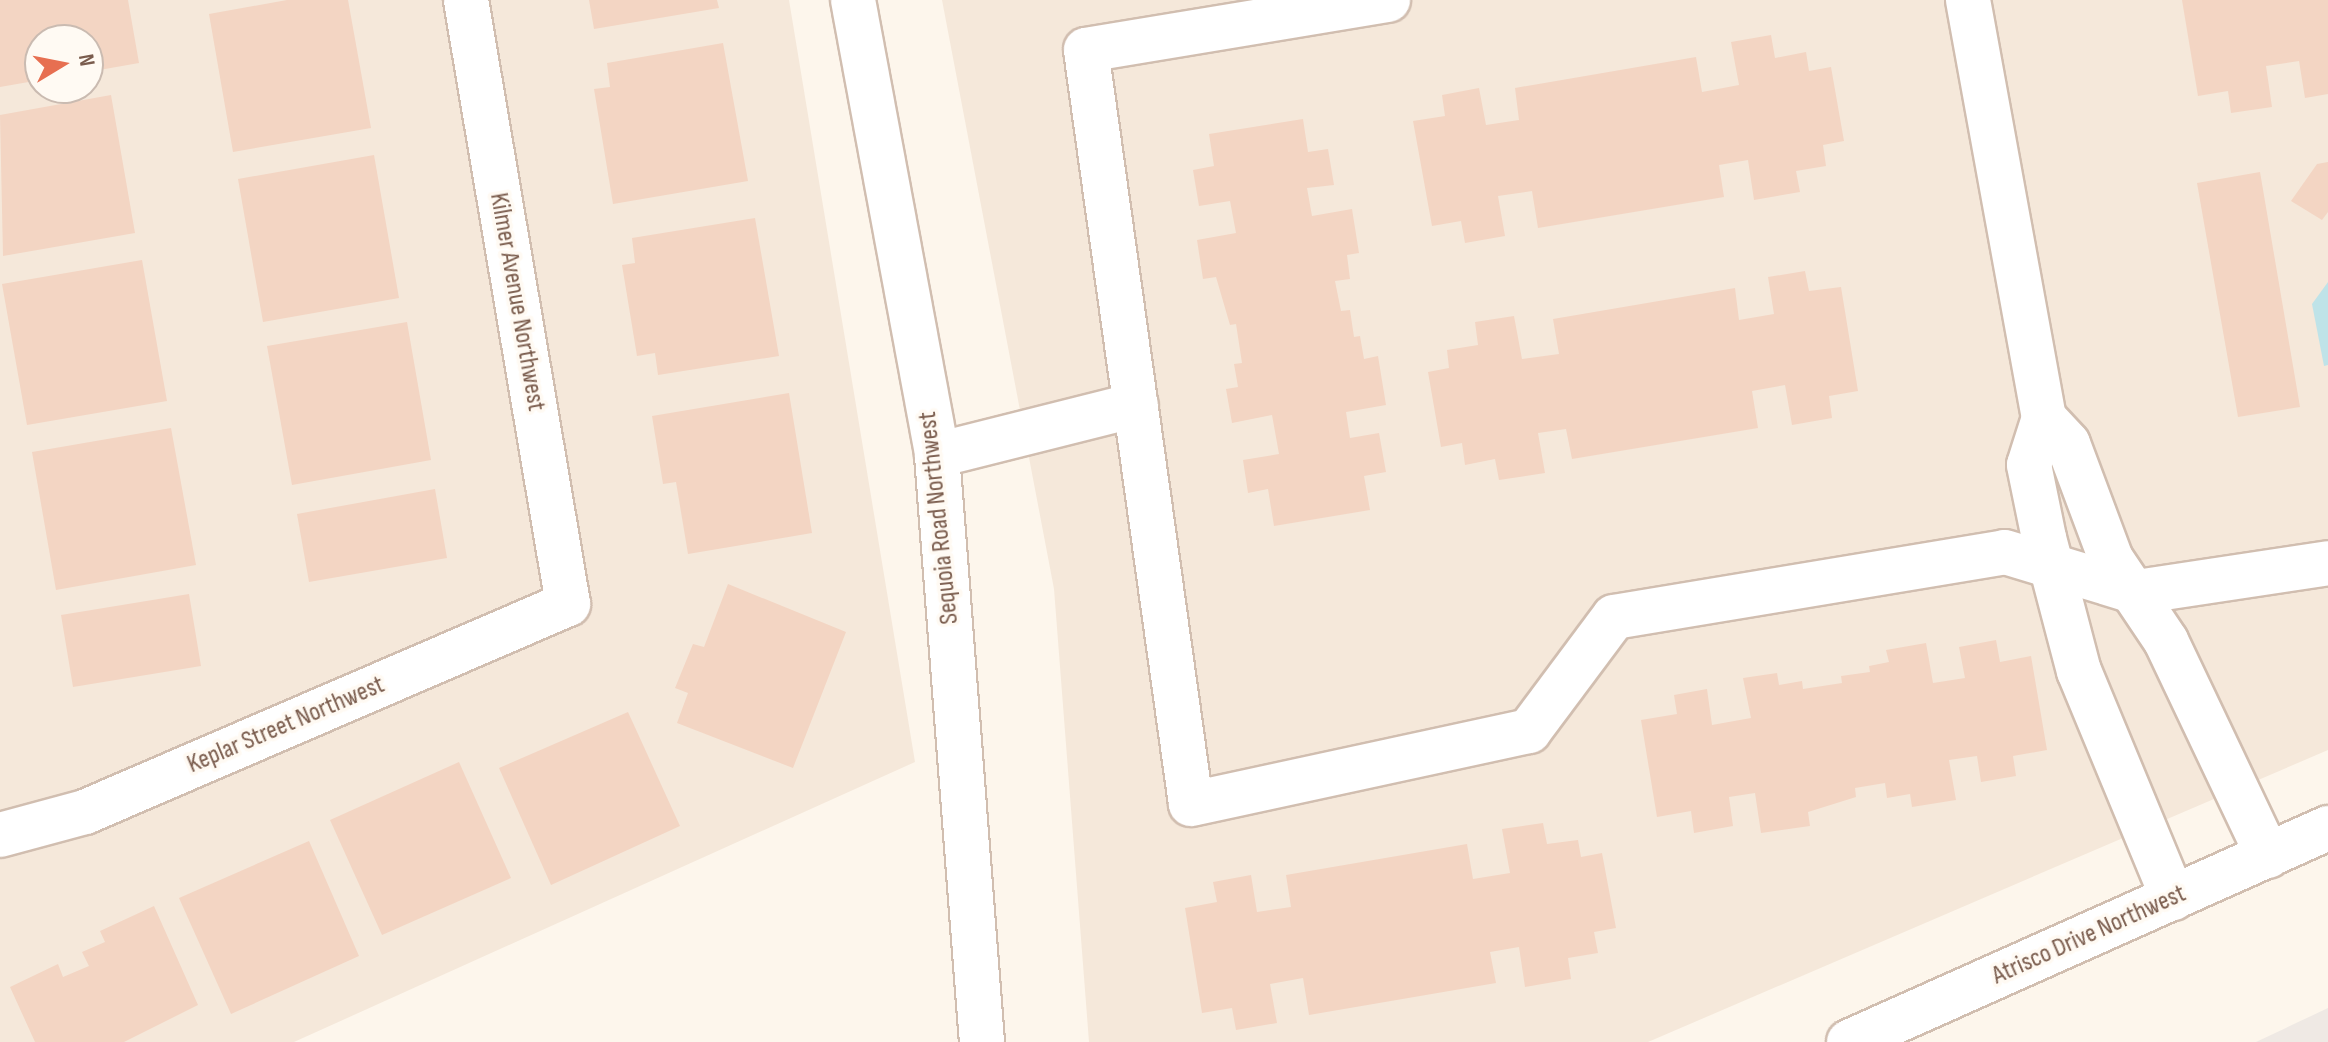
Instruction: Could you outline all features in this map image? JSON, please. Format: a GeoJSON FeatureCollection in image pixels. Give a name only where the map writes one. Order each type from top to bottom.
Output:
{"type":"FeatureCollection","features":[{"type":"Feature","properties":{"kind":"street","name":"Kilmer Avenue Northwest"},"geometry":{"type":"LineString","coordinates":[[466,0],[568,604]]}},
{"type":"Feature","properties":{"kind":"street","name":"Sequoia Road Northwest"},"geometry":{"type":"LineString","coordinates":[[853,0],[937,455],[982,1042]]}},
{"type":"Feature","properties":{"kind":"street"},"geometry":{"type":"LineString","coordinates":[[1388,0],[1086,50],[1191,804],[1529,731],[1614,617],[2005,552],[2137,592],[2328,563]]}},
{"type":"Feature","properties":{"kind":"street"},"geometry":{"type":"LineString","coordinates":[[1968,0],[2044,418],[2029,465],[2051,565],[2079,671],[2173,898]]}},
{"type":"Feature","properties":{"kind":"street"},"geometry":{"type":"LineString","coordinates":[[937,455],[1136,405]]}},
{"type":"Feature","properties":{"kind":"street"},"geometry":{"type":"LineString","coordinates":[[2044,418],[2068,444],[2111,559],[2137,592],[2166,641],[2268,856]]}},
{"type":"Feature","properties":{"kind":"street","name":"Keplar Street Northwest"},"geometry":{"type":"LineString","coordinates":[[0,835],[85,812],[568,604]]}},
{"type":"Feature","properties":{"kind":"street","name":"Atrisco Drive Northwest"},"geometry":{"type":"LineString","coordinates":[[1849,1042],[2328,828]]}},
{"type":"Feature","properties":{"kind":"shaded area"},"geometry":{"type":"Polygon","coordinates":[[[0,0],[789,0],[915,762],[294,1042],[0,1042],[0,0]]]}},
{"type":"Feature","properties":{"kind":"shaded area"},"geometry":{"type":"Polygon","coordinates":[[[942,0],[2328,0],[2328,750],[1648,1042],[1089,1042],[1054,589],[942,0]]]}},
{"type":"Feature","properties":{"kind":"shaded area"},"geometry":{"type":"Polygon","coordinates":[[[2328,1008],[2328,1042],[2256,1042],[2328,1008]]]}},
{"type":"Feature","properties":{"kind":"water"},"geometry":{"type":"Polygon","coordinates":[[[2328,282],[2328,365],[2324,366],[2312,304],[2328,282]]]}},
{"type":"Feature","properties":{"kind":"building"},"geometry":{"type":"Polygon","coordinates":[[[0,0],[128,0],[139,63],[104,69],[104,24],[24,24],[24,83],[0,87],[0,0]]]}},
{"type":"Feature","properties":{"kind":"building"},"geometry":{"type":"Polygon","coordinates":[[[287,0],[348,0],[371,128],[233,152],[209,14],[287,0]]]}},
{"type":"Feature","properties":{"kind":"building"},"geometry":{"type":"Polygon","coordinates":[[[589,0],[717,0],[719,8],[594,29],[589,0]]]}},
{"type":"Feature","properties":{"kind":"building"},"geometry":{"type":"Polygon","coordinates":[[[2182,0],[2328,0],[2328,94],[2305,98],[2299,61],[2266,66],[2272,107],[2231,113],[2228,91],[2198,96],[2182,0]]]}},
{"type":"Feature","properties":{"kind":"building"},"geometry":{"type":"Polygon","coordinates":[[[1771,35],[1775,58],[1806,52],[1809,71],[1831,67],[1844,141],[1823,145],[1826,166],[1796,171],[1800,192],[1754,200],[1748,160],[1719,165],[1724,197],[1538,228],[1532,191],[1498,196],[1505,236],[1465,243],[1461,221],[1432,226],[1413,121],[1445,116],[1442,95],[1479,88],[1486,125],[1519,120],[1515,88],[1696,57],[1702,92],[1739,85],[1731,42],[1771,35]]]}},
{"type":"Feature","properties":{"kind":"building"},"geometry":{"type":"Polygon","coordinates":[[[723,43],[748,181],[613,204],[594,89],[610,87],[607,63],[723,43]]]}},
{"type":"Feature","properties":{"kind":"building"},"geometry":{"type":"Polygon","coordinates":[[[111,95],[135,233],[3,256],[0,115],[61,104],[104,104],[104,96],[111,95]]]}},
{"type":"Feature","properties":{"kind":"building"},"geometry":{"type":"Polygon","coordinates":[[[1303,119],[1308,152],[1328,149],[1334,185],[1307,188],[1312,216],[1352,209],[1359,253],[1347,255],[1350,279],[1335,281],[1341,311],[1350,310],[1354,337],[1360,336],[1364,359],[1378,356],[1386,405],[1346,412],[1350,438],[1379,433],[1386,472],[1364,476],[1370,510],[1274,526],[1268,489],[1248,493],[1243,460],[1279,454],[1272,415],[1232,423],[1226,389],[1238,387],[1234,364],[1242,363],[1236,324],[1230,325],[1216,277],[1203,279],[1197,240],[1236,233],[1230,201],[1199,206],[1193,170],[1214,166],[1209,134],[1303,119]]]}},
{"type":"Feature","properties":{"kind":"building"},"geometry":{"type":"Polygon","coordinates":[[[374,155],[399,298],[263,322],[238,179],[374,155]]]}},
{"type":"Feature","properties":{"kind":"building"},"geometry":{"type":"Polygon","coordinates":[[[2328,162],[2328,212],[2322,220],[2291,201],[2317,164],[2328,162]]]}},
{"type":"Feature","properties":{"kind":"building"},"geometry":{"type":"Polygon","coordinates":[[[2260,172],[2300,407],[2238,417],[2197,183],[2260,172]]]}},
{"type":"Feature","properties":{"kind":"building"},"geometry":{"type":"Polygon","coordinates":[[[755,218],[779,356],[658,375],[655,353],[637,356],[622,265],[635,263],[632,238],[755,218]]]}},
{"type":"Feature","properties":{"kind":"building"},"geometry":{"type":"Polygon","coordinates":[[[142,260],[167,401],[27,425],[2,284],[142,260]]]}},
{"type":"Feature","properties":{"kind":"building"},"geometry":{"type":"Polygon","coordinates":[[[1805,271],[1809,291],[1841,287],[1858,391],[1829,396],[1832,418],[1792,425],[1785,385],[1752,391],[1758,428],[1572,459],[1566,429],[1538,433],[1545,473],[1499,480],[1495,459],[1465,465],[1462,443],[1441,447],[1428,372],[1449,368],[1447,350],[1478,345],[1475,322],[1514,316],[1522,359],[1559,354],[1553,319],[1735,288],[1739,320],[1774,314],[1768,277],[1805,271]]]}},
{"type":"Feature","properties":{"kind":"building"},"geometry":{"type":"Polygon","coordinates":[[[407,322],[431,460],[292,485],[267,346],[407,322]]]}},
{"type":"Feature","properties":{"kind":"building"},"geometry":{"type":"Polygon","coordinates":[[[789,393],[812,533],[688,554],[676,482],[663,484],[652,416],[789,393]]]}},
{"type":"Feature","properties":{"kind":"building"},"geometry":{"type":"Polygon","coordinates":[[[171,428],[196,565],[56,590],[32,452],[171,428]]]}},
{"type":"Feature","properties":{"kind":"building"},"geometry":{"type":"Polygon","coordinates":[[[435,489],[447,558],[309,582],[297,514],[435,489]]]}},
{"type":"Feature","properties":{"kind":"building"},"geometry":{"type":"Polygon","coordinates":[[[728,584],[846,632],[793,768],[677,723],[688,693],[675,688],[693,644],[704,647],[728,584]]]}},
{"type":"Feature","properties":{"kind":"building"},"geometry":{"type":"Polygon","coordinates":[[[189,594],[201,666],[73,687],[61,615],[189,594]]]}},
{"type":"Feature","properties":{"kind":"building"},"geometry":{"type":"Polygon","coordinates":[[[1996,640],[2000,662],[2031,656],[2047,750],[2013,756],[2016,776],[1981,782],[1977,756],[1949,760],[1956,800],[1912,807],[1910,794],[1887,798],[1885,783],[1855,788],[1856,797],[1808,812],[1810,826],[1761,833],[1755,793],[1729,797],[1733,826],[1694,833],[1691,811],[1657,817],[1641,720],[1677,714],[1674,695],[1707,689],[1712,725],[1751,718],[1743,678],[1777,673],[1779,685],[1802,681],[1803,689],[1842,683],[1841,676],[1870,672],[1869,666],[1889,662],[1886,650],[1926,643],[1933,683],[1965,678],[1959,647],[1996,640]]]}},
{"type":"Feature","properties":{"kind":"building"},"geometry":{"type":"Polygon","coordinates":[[[628,712],[680,826],[551,885],[499,768],[628,712]]]}},
{"type":"Feature","properties":{"kind":"building"},"geometry":{"type":"Polygon","coordinates":[[[459,762],[511,878],[382,935],[330,820],[459,762]]]}},
{"type":"Feature","properties":{"kind":"building"},"geometry":{"type":"Polygon","coordinates":[[[1543,823],[1547,844],[1578,840],[1581,857],[1602,853],[1616,928],[1594,932],[1598,953],[1568,958],[1571,979],[1525,987],[1519,947],[1490,952],[1496,983],[1309,1015],[1303,978],[1270,984],[1277,1023],[1236,1030],[1232,1008],[1202,1013],[1185,908],[1217,902],[1213,882],[1251,875],[1257,912],[1291,907],[1286,875],[1467,844],[1473,879],[1510,873],[1502,829],[1543,823]]]}},
{"type":"Feature","properties":{"kind":"building"},"geometry":{"type":"Polygon","coordinates":[[[309,841],[359,956],[231,1014],[179,898],[309,841]]]}},
{"type":"Feature","properties":{"kind":"building"},"geometry":{"type":"Polygon","coordinates":[[[154,906],[198,1005],[124,1042],[35,1042],[10,987],[58,964],[63,977],[89,966],[82,952],[105,942],[100,931],[154,906]]]}}]}
